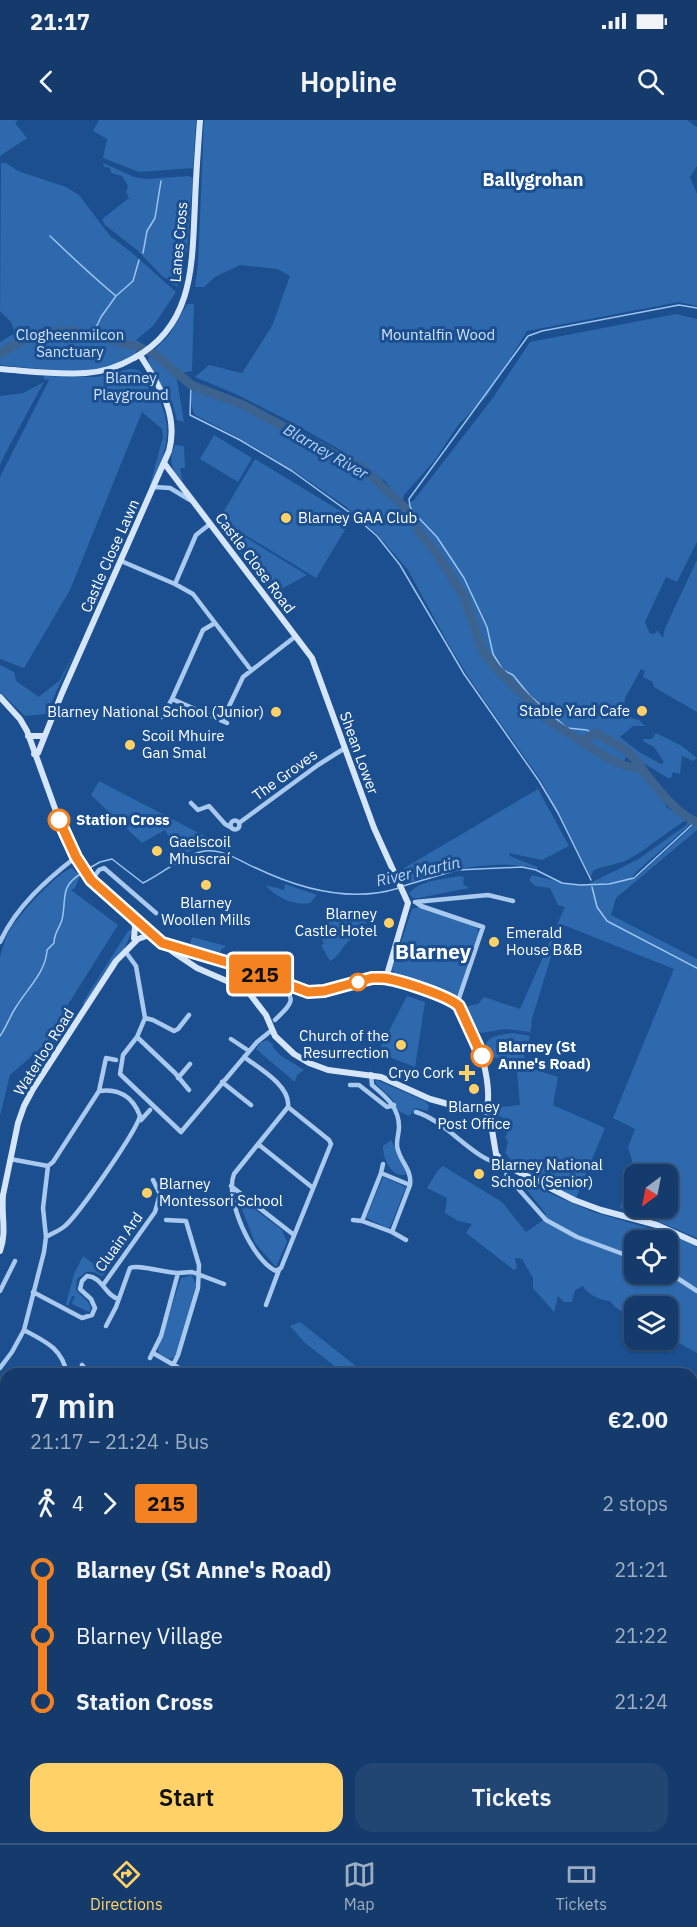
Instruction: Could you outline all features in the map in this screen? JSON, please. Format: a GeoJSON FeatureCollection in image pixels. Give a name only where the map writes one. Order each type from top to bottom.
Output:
{"type":"FeatureCollection","features":[{"type":"Feature","properties":{"kind":"street","name":"Lanes Cross"},"geometry":{"type":"LineString","coordinates":[[142,354],[154,345],[176,318],[187,292],[191,267],[200,120]]}},
{"type":"Feature","properties":{"kind":"street"},"geometry":{"type":"LineString","coordinates":[[0,369],[87,373],[103,370],[142,354]]}},
{"type":"Feature","properties":{"kind":"street","name":"Castle Close Lawn"},"geometry":{"type":"LineString","coordinates":[[34,754],[38,753],[164,464],[171,442],[171,416],[165,398],[142,354]]}},
{"type":"Feature","properties":{"kind":"street"},"geometry":{"type":"LineString","coordinates":[[131,360],[135,359],[146,365]]}},
{"type":"Feature","properties":{"kind":"street","name":"Castle Close Road"},"geometry":{"type":"LineString","coordinates":[[164,464],[296,636]]}},
{"type":"Feature","properties":{"kind":"street","name":"Castle Close Road"},"geometry":{"type":"LineString","coordinates":[[154,487],[170,488],[195,504]]}},
{"type":"Feature","properties":{"kind":"street"},"geometry":{"type":"LineString","coordinates":[[175,584],[196,536],[210,524]]}},
{"type":"Feature","properties":{"kind":"street"},"geometry":{"type":"LineString","coordinates":[[121,561],[193,594],[251,670]]}},
{"type":"Feature","properties":{"kind":"street"},"geometry":{"type":"LineString","coordinates":[[136,709],[162,717],[203,630],[215,622]]}},
{"type":"Feature","properties":{"kind":"street"},"geometry":{"type":"LineString","coordinates":[[172,699],[224,722],[243,677],[296,636]]}},
{"type":"Feature","properties":{"kind":"street","name":"Shean Lower"},"geometry":{"type":"LineString","coordinates":[[296,636],[312,658],[374,828],[403,891],[412,902]]}},
{"type":"Feature","properties":{"kind":"street"},"geometry":{"type":"LineString","coordinates":[[0,697],[20,719],[54,807],[78,860],[89,878],[143,927],[190,964],[249,993],[266,1015],[272,1030],[285,1047],[309,1063],[343,1073],[371,1074],[430,1099],[486,1111]]}},
{"type":"Feature","properties":{"kind":"street"},"geometry":{"type":"LineString","coordinates":[[28,736],[44,736]]}},
{"type":"Feature","properties":{"kind":"street","name":"The Groves"},"geometry":{"type":"LineString","coordinates":[[191,803],[199,810],[209,806],[219,819],[232,825],[236,820],[239,823],[345,748]]}},
{"type":"Feature","properties":{"kind":"street"},"geometry":{"type":"LineString","coordinates":[[0,942],[17,913],[38,890],[78,860]]}},
{"type":"Feature","properties":{"kind":"street"},"geometry":{"type":"LineString","coordinates":[[89,878],[104,868],[156,913]]}},
{"type":"Feature","properties":{"kind":"street"},"geometry":{"type":"LineString","coordinates":[[412,902],[488,895],[513,901]]}},
{"type":"Feature","properties":{"kind":"street"},"geometry":{"type":"LineString","coordinates":[[382,978],[412,902]]}},
{"type":"Feature","properties":{"kind":"street"},"geometry":{"type":"LineString","coordinates":[[412,902],[483,927],[457,1004]]}},
{"type":"Feature","properties":{"kind":"street"},"geometry":{"type":"LineString","coordinates":[[133,918],[134,938]]}},
{"type":"Feature","properties":{"kind":"street","name":"Waterloo Road"},"geometry":{"type":"LineString","coordinates":[[0,1251],[4,1239],[1,1209],[3,1195],[24,1106],[108,972],[143,927]]}},
{"type":"Feature","properties":{"kind":"street","name":"Waterloo Road"},"geometry":{"type":"LineString","coordinates":[[126,950],[142,936],[152,934]]}},
{"type":"Feature","properties":{"kind":"street"},"geometry":{"type":"LineString","coordinates":[[162,943],[215,958],[301,990],[315,992],[382,978],[441,996],[457,1004],[484,1060],[489,1099],[486,1111],[490,1118],[496,1154],[505,1165],[574,1200],[657,1225],[697,1243]]}},
{"type":"Feature","properties":{"kind":"street"},"geometry":{"type":"LineString","coordinates":[[126,950],[136,966],[145,1018],[137,1037],[125,1049],[120,1074],[181,1132],[262,1036],[272,1030]]}},
{"type":"Feature","properties":{"kind":"street"},"geometry":{"type":"LineString","coordinates":[[190,964],[202,955]]}},
{"type":"Feature","properties":{"kind":"street"},"geometry":{"type":"LineString","coordinates":[[197,968],[203,959],[215,958]]}},
{"type":"Feature","properties":{"kind":"street"},"geometry":{"type":"LineString","coordinates":[[274,1020],[290,1004],[291,1000],[289,992],[279,984],[280,981]]}},
{"type":"Feature","properties":{"kind":"street"},"geometry":{"type":"LineString","coordinates":[[145,1018],[174,1031],[187,1017],[179,1014]]}},
{"type":"Feature","properties":{"kind":"street"},"geometry":{"type":"LineString","coordinates":[[137,1037],[175,1073],[189,1090]]}},
{"type":"Feature","properties":{"kind":"street"},"geometry":{"type":"LineString","coordinates":[[231,1039],[249,1051]]}},
{"type":"Feature","properties":{"kind":"street"},"geometry":{"type":"LineString","coordinates":[[244,1057],[284,1088],[288,1098],[288,1107],[234,1173],[231,1186],[251,1245],[273,1270],[279,1270]]}},
{"type":"Feature","properties":{"kind":"street"},"geometry":{"type":"LineString","coordinates":[[0,1368],[24,1330],[46,1237],[43,1208],[48,1166],[53,1162],[99,1091],[106,1058],[116,1060]]}},
{"type":"Feature","properties":{"kind":"street"},"geometry":{"type":"LineString","coordinates":[[178,1078],[190,1064]]}},
{"type":"Feature","properties":{"kind":"street"},"geometry":{"type":"LineString","coordinates":[[371,1074],[372,1085],[394,1105],[399,1128],[396,1145],[409,1169],[410,1185],[392,1232]]}},
{"type":"Feature","properties":{"kind":"street"},"geometry":{"type":"LineString","coordinates":[[222,1082],[251,1105]]}},
{"type":"Feature","properties":{"kind":"street"},"geometry":{"type":"LineString","coordinates":[[350,1084],[359,1085],[387,1107],[394,1105]]}},
{"type":"Feature","properties":{"kind":"street"},"geometry":{"type":"LineString","coordinates":[[99,1091],[119,1091],[128,1097],[138,1110],[139,1122]]}},
{"type":"Feature","properties":{"kind":"street"},"geometry":{"type":"LineString","coordinates":[[267,1305],[331,1142],[288,1107]]}},
{"type":"Feature","properties":{"kind":"street"},"geometry":{"type":"LineString","coordinates":[[46,1237],[66,1225],[139,1122],[150,1110]]}},
{"type":"Feature","properties":{"kind":"street"},"geometry":{"type":"LineString","coordinates":[[416,1112],[441,1124],[494,1164],[505,1165]]}},
{"type":"Feature","properties":{"kind":"street"},"geometry":{"type":"LineString","coordinates":[[258,1144],[313,1188]]}},
{"type":"Feature","properties":{"kind":"street"},"geometry":{"type":"LineString","coordinates":[[10,1159],[48,1166]]}},
{"type":"Feature","properties":{"kind":"street"},"geometry":{"type":"LineString","coordinates":[[362,1221],[383,1164]]}},
{"type":"Feature","properties":{"kind":"street"},"geometry":{"type":"LineString","coordinates":[[505,1165],[507,1176],[546,1220],[568,1233],[624,1254]]}},
{"type":"Feature","properties":{"kind":"street"},"geometry":{"type":"LineString","coordinates":[[381,1173],[410,1185]]}},
{"type":"Feature","properties":{"kind":"street","name":"Cluain Ard"},"geometry":{"type":"LineString","coordinates":[[103,1285],[155,1212],[160,1194],[153,1180]]}},
{"type":"Feature","properties":{"kind":"street"},"geometry":{"type":"LineString","coordinates":[[231,1186],[294,1235]]}},
{"type":"Feature","properties":{"kind":"street","name":"Cluain Ard"},"geometry":{"type":"LineString","coordinates":[[166,1220],[186,1221],[195,1248],[199,1274],[198,1288],[173,1365]]}},
{"type":"Feature","properties":{"kind":"street"},"geometry":{"type":"LineString","coordinates":[[353,1220],[392,1232],[406,1240]]}},
{"type":"Feature","properties":{"kind":"street"},"geometry":{"type":"LineString","coordinates":[[0,1291],[15,1261]]}},
{"type":"Feature","properties":{"kind":"street","name":"Cluain Ard"},"geometry":{"type":"LineString","coordinates":[[106,1326],[119,1299],[126,1272],[132,1266],[168,1273],[192,1272],[224,1284]]}},
{"type":"Feature","properties":{"kind":"street"},"geometry":{"type":"LineString","coordinates":[[150,1358],[164,1327],[178,1273]]}},
{"type":"Feature","properties":{"kind":"street","name":"Cluain Ard"},"geometry":{"type":"LineString","coordinates":[[33,1292],[82,1318],[92,1315],[95,1308],[91,1299],[80,1289],[82,1281],[87,1276],[91,1276],[103,1285],[113,1298],[119,1299]]}},
{"type":"Feature","properties":{"kind":"street"},"geometry":{"type":"LineString","coordinates":[[678,1279],[697,1291]]}},
{"type":"Feature","properties":{"kind":"street"},"geometry":{"type":"LineString","coordinates":[[24,1330],[55,1348],[64,1361],[66,1368]]}},
{"type":"Feature","properties":{"kind":"street"},"geometry":{"type":"LineString","coordinates":[[153,1353],[179,1368]]}},
{"type":"Feature","properties":{"kind":"street"},"geometry":{"type":"LineString","coordinates":[[82,1365],[85,1368]]}},
{"type":"Feature","properties":{"kind":"green space"},"geometry":{"type":"Polygon","coordinates":[[[0,120],[18,120],[15,123],[27,138],[0,156],[0,120]]]}},
{"type":"Feature","properties":{"kind":"green space"},"geometry":{"type":"Polygon","coordinates":[[[99,120],[196,120],[193,168],[139,172],[103,158],[107,139],[93,131],[99,120]]]}},
{"type":"Feature","properties":{"kind":"green space","name":"Mountalfin Wood"},"geometry":{"type":"Polygon","coordinates":[[[204,120],[687,120],[697,127],[697,166],[690,177],[697,194],[697,306],[679,302],[527,331],[487,396],[459,424],[434,461],[404,495],[402,503],[385,481],[337,448],[238,395],[195,377],[209,365],[242,373],[272,326],[290,276],[277,269],[240,265],[215,277],[204,287],[195,287],[198,265],[204,120]]]}},
{"type":"Feature","properties":{"kind":"green space","name":"Clogheenmilcon Sanctuary"},"geometry":{"type":"Polygon","coordinates":[[[1,163],[66,187],[79,195],[110,236],[176,292],[154,325],[136,340],[141,343],[134,355],[121,363],[88,370],[50,370],[0,365],[0,342],[15,333],[11,322],[0,311],[1,163]]]}},
{"type":"Feature","properties":{"kind":"green space"},"geometry":{"type":"Polygon","coordinates":[[[103,163],[134,177],[146,179],[189,176],[193,178],[187,250],[177,287],[162,276],[137,250],[105,225],[102,219],[129,198],[126,192],[128,186],[122,176],[111,173],[110,168],[104,167],[103,163]]]}},
{"type":"Feature","properties":{"kind":"green space"},"geometry":{"type":"Polygon","coordinates":[[[187,304],[194,304],[192,371],[176,374],[184,422],[177,420],[172,402],[148,360],[151,353],[169,335],[187,304]]]}},
{"type":"Feature","properties":{"kind":"green space"},"geometry":{"type":"Polygon","coordinates":[[[676,314],[697,319],[697,542],[677,582],[666,577],[645,622],[650,634],[656,633],[657,630],[663,638],[665,628],[697,560],[697,712],[654,687],[653,682],[643,677],[645,671],[641,669],[625,698],[624,707],[628,717],[639,720],[645,726],[633,726],[620,737],[639,752],[661,764],[664,762],[654,747],[643,741],[643,739],[652,739],[656,733],[682,746],[697,758],[693,761],[682,756],[680,774],[673,772],[671,778],[668,778],[608,737],[607,741],[626,756],[624,762],[595,749],[551,719],[508,679],[483,650],[464,596],[405,507],[414,500],[492,399],[530,342],[676,314]]]}},
{"type":"Feature","properties":{"kind":"green space","name":"Blarney Playground"},"geometry":{"type":"Polygon","coordinates":[[[129,369],[144,374],[150,383],[159,399],[167,427],[164,452],[147,496],[163,437],[162,429],[142,412],[70,590],[24,668],[0,659],[0,477],[49,380],[44,379],[44,376],[96,377],[129,369]]]}},
{"type":"Feature","properties":{"kind":"green space"},"geometry":{"type":"Polygon","coordinates":[[[44,382],[0,465],[0,396],[23,393],[44,382]]]}},
{"type":"Feature","properties":{"kind":"green space"},"geometry":{"type":"Polygon","coordinates":[[[194,388],[288,429],[374,483],[398,505],[439,560],[465,608],[481,651],[497,671],[548,721],[600,756],[623,767],[640,771],[663,799],[667,808],[685,817],[685,821],[629,859],[593,871],[591,877],[542,782],[469,678],[408,570],[377,534],[345,506],[296,472],[195,415],[192,402],[194,388]]]}},
{"type":"Feature","properties":{"kind":"green space"},"geometry":{"type":"Polygon","coordinates":[[[214,435],[252,458],[238,482],[200,459],[214,435]]]}},
{"type":"Feature","properties":{"kind":"green space"},"geometry":{"type":"Polygon","coordinates":[[[175,445],[184,446],[185,468],[180,468],[183,481],[176,473],[171,460],[175,445]]]}},
{"type":"Feature","properties":{"kind":"green space","name":"Blarney GAA Club"},"geometry":{"type":"Polygon","coordinates":[[[255,459],[352,518],[316,578],[219,519],[255,459]]]}},
{"type":"Feature","properties":{"kind":"green space"},"geometry":{"type":"Polygon","coordinates":[[[224,524],[307,575],[272,594],[220,527],[224,524]]]}},
{"type":"Feature","properties":{"kind":"green space"},"geometry":{"type":"Polygon","coordinates":[[[77,647],[46,714],[25,716],[0,692],[0,665],[14,672],[16,681],[39,697],[60,680],[77,647]]]}},
{"type":"Feature","properties":{"kind":"green space"},"geometry":{"type":"Polygon","coordinates":[[[99,781],[220,844],[219,847],[198,848],[179,857],[180,855],[165,830],[142,843],[91,795],[99,781]]]}},
{"type":"Feature","properties":{"kind":"green space"},"geometry":{"type":"Polygon","coordinates":[[[538,789],[569,846],[542,860],[509,853],[510,856],[537,867],[537,869],[489,865],[455,870],[408,883],[403,880],[401,870],[538,789]]]}},
{"type":"Feature","properties":{"kind":"green space"},"geometry":{"type":"Polygon","coordinates":[[[690,820],[693,822],[631,879],[635,879],[697,824],[697,830],[616,898],[611,915],[697,959],[697,1238],[649,1218],[678,1218],[678,1164],[633,1164],[628,1147],[635,1129],[613,1118],[674,969],[561,924],[530,1032],[505,1029],[481,1033],[474,1028],[463,1007],[478,1004],[484,997],[520,1009],[565,907],[558,905],[550,888],[535,886],[529,880],[532,875],[567,884],[586,885],[637,860],[690,820]]]}},
{"type":"Feature","properties":{"kind":"green space"},"geometry":{"type":"Polygon","coordinates":[[[72,868],[80,876],[75,888],[71,890],[118,925],[52,1030],[48,1042],[10,1075],[0,1116],[0,957],[2,949],[11,928],[27,908],[57,878],[72,868]]]}},
{"type":"Feature","properties":{"kind":"green space"},"geometry":{"type":"Polygon","coordinates":[[[464,877],[463,884],[469,888],[419,898],[413,898],[409,894],[413,889],[425,883],[464,877]]]}},
{"type":"Feature","properties":{"kind":"green space"},"geometry":{"type":"Polygon","coordinates":[[[285,884],[317,895],[310,903],[292,902],[275,894],[265,885],[284,890],[285,884]]]}},
{"type":"Feature","properties":{"kind":"green space"},"geometry":{"type":"Polygon","coordinates":[[[419,907],[476,926],[479,933],[458,995],[453,996],[397,977],[392,969],[412,909],[419,907]]]}},
{"type":"Feature","properties":{"kind":"green space"},"geometry":{"type":"Polygon","coordinates":[[[332,917],[333,919],[368,920],[330,961],[321,945],[324,944],[322,939],[314,934],[332,917]]]}},
{"type":"Feature","properties":{"kind":"green space"},"geometry":{"type":"Polygon","coordinates":[[[133,930],[125,947],[103,974],[84,1006],[83,1002],[128,931],[133,930]]]}},
{"type":"Feature","properties":{"kind":"green space"},"geometry":{"type":"Polygon","coordinates":[[[192,937],[226,946],[221,950],[219,957],[168,938],[190,944],[192,937]]]}},
{"type":"Feature","properties":{"kind":"green space"},"geometry":{"type":"Polygon","coordinates":[[[407,996],[425,1002],[415,1067],[384,1055],[381,1046],[407,996]]]}},
{"type":"Feature","properties":{"kind":"green space"},"geometry":{"type":"Polygon","coordinates":[[[513,1033],[530,1036],[523,1062],[525,1066],[558,1077],[553,1105],[605,1128],[576,1198],[520,1170],[505,1153],[508,1142],[505,1136],[507,1135],[505,1119],[495,1114],[493,1105],[500,1107],[520,1105],[516,1060],[488,1057],[486,1045],[491,1038],[513,1033]]]}},
{"type":"Feature","properties":{"kind":"green space"},"geometry":{"type":"Polygon","coordinates":[[[267,1040],[274,1045],[272,1046],[280,1055],[304,1070],[297,1075],[295,1082],[256,1049],[260,1043],[267,1040]]]}},
{"type":"Feature","properties":{"kind":"green space"},"geometry":{"type":"Polygon","coordinates":[[[377,1080],[425,1101],[429,1106],[428,1111],[416,1108],[409,1116],[397,1110],[392,1099],[376,1084],[377,1080]]]}},
{"type":"Feature","properties":{"kind":"green space"},"geometry":{"type":"Polygon","coordinates":[[[391,1140],[409,1174],[398,1174],[387,1163],[383,1146],[391,1140]]]}},
{"type":"Feature","properties":{"kind":"green space"},"geometry":{"type":"Polygon","coordinates":[[[443,1166],[502,1202],[526,1232],[542,1221],[546,1214],[519,1180],[593,1212],[655,1230],[624,1230],[624,1284],[678,1284],[678,1237],[697,1247],[697,1353],[678,1343],[678,1296],[624,1296],[624,1313],[610,1301],[591,1294],[583,1286],[575,1290],[572,1302],[564,1302],[558,1296],[554,1312],[533,1288],[533,1278],[522,1259],[515,1258],[517,1268],[514,1270],[466,1233],[472,1224],[458,1221],[445,1213],[447,1198],[427,1188],[443,1166]]]}},
{"type":"Feature","properties":{"kind":"green space"},"geometry":{"type":"Polygon","coordinates":[[[383,1177],[406,1187],[388,1228],[366,1218],[383,1177]]]}},
{"type":"Feature","properties":{"kind":"green space"},"geometry":{"type":"Polygon","coordinates":[[[624,1194],[624,1209],[620,1208],[624,1194]]]}},
{"type":"Feature","properties":{"kind":"green space"},"geometry":{"type":"Polygon","coordinates":[[[237,1196],[282,1230],[287,1242],[276,1267],[255,1243],[237,1196]]]}},
{"type":"Feature","properties":{"kind":"green space"},"geometry":{"type":"Polygon","coordinates":[[[83,1256],[106,1273],[102,1276],[94,1272],[86,1272],[77,1279],[76,1290],[89,1303],[91,1309],[89,1312],[72,1304],[75,1296],[72,1296],[68,1306],[66,1304],[74,1274],[83,1256]]]}},
{"type":"Feature","properties":{"kind":"green space"},"geometry":{"type":"Polygon","coordinates":[[[192,1275],[196,1285],[177,1353],[170,1359],[159,1354],[158,1349],[181,1278],[192,1275]]]}},
{"type":"Feature","properties":{"kind":"green space"},"geometry":{"type":"Polygon","coordinates":[[[300,1322],[358,1368],[337,1368],[305,1343],[290,1326],[300,1322]]]}},
{"type":"Feature","properties":{"kind":"waterway"},"geometry":{"type":"LineString","coordinates":[[143,253],[147,231],[155,218],[161,181]]}},
{"type":"Feature","properties":{"kind":"waterway"},"geometry":{"type":"LineString","coordinates":[[50,236],[116,296]]}},
{"type":"Feature","properties":{"kind":"waterway"},"geometry":{"type":"LineString","coordinates":[[93,334],[101,317],[116,296],[133,281],[139,260]]}},
{"type":"Feature","properties":{"kind":"waterway"},"geometry":{"type":"LineString","coordinates":[[593,734],[587,730],[567,728],[530,696],[513,675],[503,670],[493,654],[487,627],[464,578],[437,537],[410,507],[409,499],[528,336],[542,331],[679,305],[697,308]]}},
{"type":"Feature","properties":{"kind":"waterway","name":"Blarney River"},"geometry":{"type":"LineString","coordinates":[[0,353],[28,337],[44,332],[74,331],[139,347],[156,355],[191,385],[243,405],[365,470],[404,507],[420,533],[437,554],[464,597],[482,650],[496,668],[548,720],[607,758],[625,766],[642,769],[674,807],[697,822]]}},
{"type":"Feature","properties":{"kind":"waterway"},"geometry":{"type":"LineString","coordinates":[[191,385],[190,415],[240,440],[292,471],[353,515],[377,536],[400,565],[464,674],[539,781],[558,813],[591,880]]}},
{"type":"Feature","properties":{"kind":"waterway"},"geometry":{"type":"LineString","coordinates":[[582,741],[595,733],[628,752],[642,769]]}},
{"type":"Feature","properties":{"kind":"waterway","name":"River Martin"},"geometry":{"type":"LineString","coordinates":[[403,886],[457,870],[522,867],[536,870],[562,883],[609,884],[634,878],[695,822]]}},
{"type":"Feature","properties":{"kind":"waterway","name":"River Martin"},"geometry":{"type":"LineString","coordinates":[[86,870],[100,862],[112,859],[143,883],[193,855],[215,851],[229,855],[273,876],[326,892],[363,894],[399,888]]}},
{"type":"Feature","properties":{"kind":"waterway","name":"River Martin"},"geometry":{"type":"LineString","coordinates":[[0,1036],[16,1007],[40,973],[47,950],[54,943],[62,920],[67,888],[82,873]]}},
{"type":"Feature","properties":{"kind":"waterway"},"geometry":{"type":"LineString","coordinates":[[592,887],[597,907],[607,921],[697,968]]}},
{"type":"Feature","properties":{"kind":"bus line","name":"215"},"geometry":{"type":"LineString","coordinates":[[59,820],[76,857],[91,880],[162,943],[233,964],[308,992],[324,991],[372,978],[386,978],[441,996],[454,1001],[459,1006],[482,1056]]}},
{"type":"Feature","properties":{"kind":"place","name":"Blarney GAA Club"},"geometry":{"type":"Point","coordinates":[286,518]}},
{"type":"Feature","properties":{"kind":"place","name":"Stable Yard Cafe"},"geometry":{"type":"Point","coordinates":[642,711]}},
{"type":"Feature","properties":{"kind":"place","name":"Blarney National School (Junior)"},"geometry":{"type":"Point","coordinates":[276,712]}},
{"type":"Feature","properties":{"kind":"place","name":"Scoil Mhuire Gan Smal"},"geometry":{"type":"Point","coordinates":[130,745]}},
{"type":"Feature","properties":{"kind":"place","name":"Station Cross"},"geometry":{"type":"Point","coordinates":[59,820]}},
{"type":"Feature","properties":{"kind":"place","name":"Gaelscoil Mhuscraí"},"geometry":{"type":"Point","coordinates":[157,851]}},
{"type":"Feature","properties":{"kind":"place","name":"Blarney Woollen Mills"},"geometry":{"type":"Point","coordinates":[206,885]}},
{"type":"Feature","properties":{"kind":"place","name":"Blarney Castle Hotel"},"geometry":{"type":"Point","coordinates":[389,923]}},
{"type":"Feature","properties":{"kind":"place","name":"Emerald House B&B"},"geometry":{"type":"Point","coordinates":[494,942]}},
{"type":"Feature","properties":{"kind":"place","name":"Church of the Resurrection"},"geometry":{"type":"Point","coordinates":[401,1045]}},
{"type":"Feature","properties":{"kind":"place","name":"Blarney (St Anne's Road)"},"geometry":{"type":"Point","coordinates":[482,1056]}},
{"type":"Feature","properties":{"kind":"place","name":"Cryo Cork"},"geometry":{"type":"Point","coordinates":[467,1073]}},
{"type":"Feature","properties":{"kind":"place","name":"Blarney Post Office"},"geometry":{"type":"Point","coordinates":[474,1089]}},
{"type":"Feature","properties":{"kind":"place","name":"Blarney National School (Senior)"},"geometry":{"type":"Point","coordinates":[479,1174]}},
{"type":"Feature","properties":{"kind":"place","name":"Blarney Montessori School"},"geometry":{"type":"Point","coordinates":[147,1193]}},
{"type":"Feature","properties":{"kind":"district","name":"Ballygrohan"},"geometry":{"type":"Point","coordinates":[533,180]}},
{"type":"Feature","properties":{"kind":"district","name":"Blarney"},"geometry":{"type":"Point","coordinates":[433,952]}}]}
